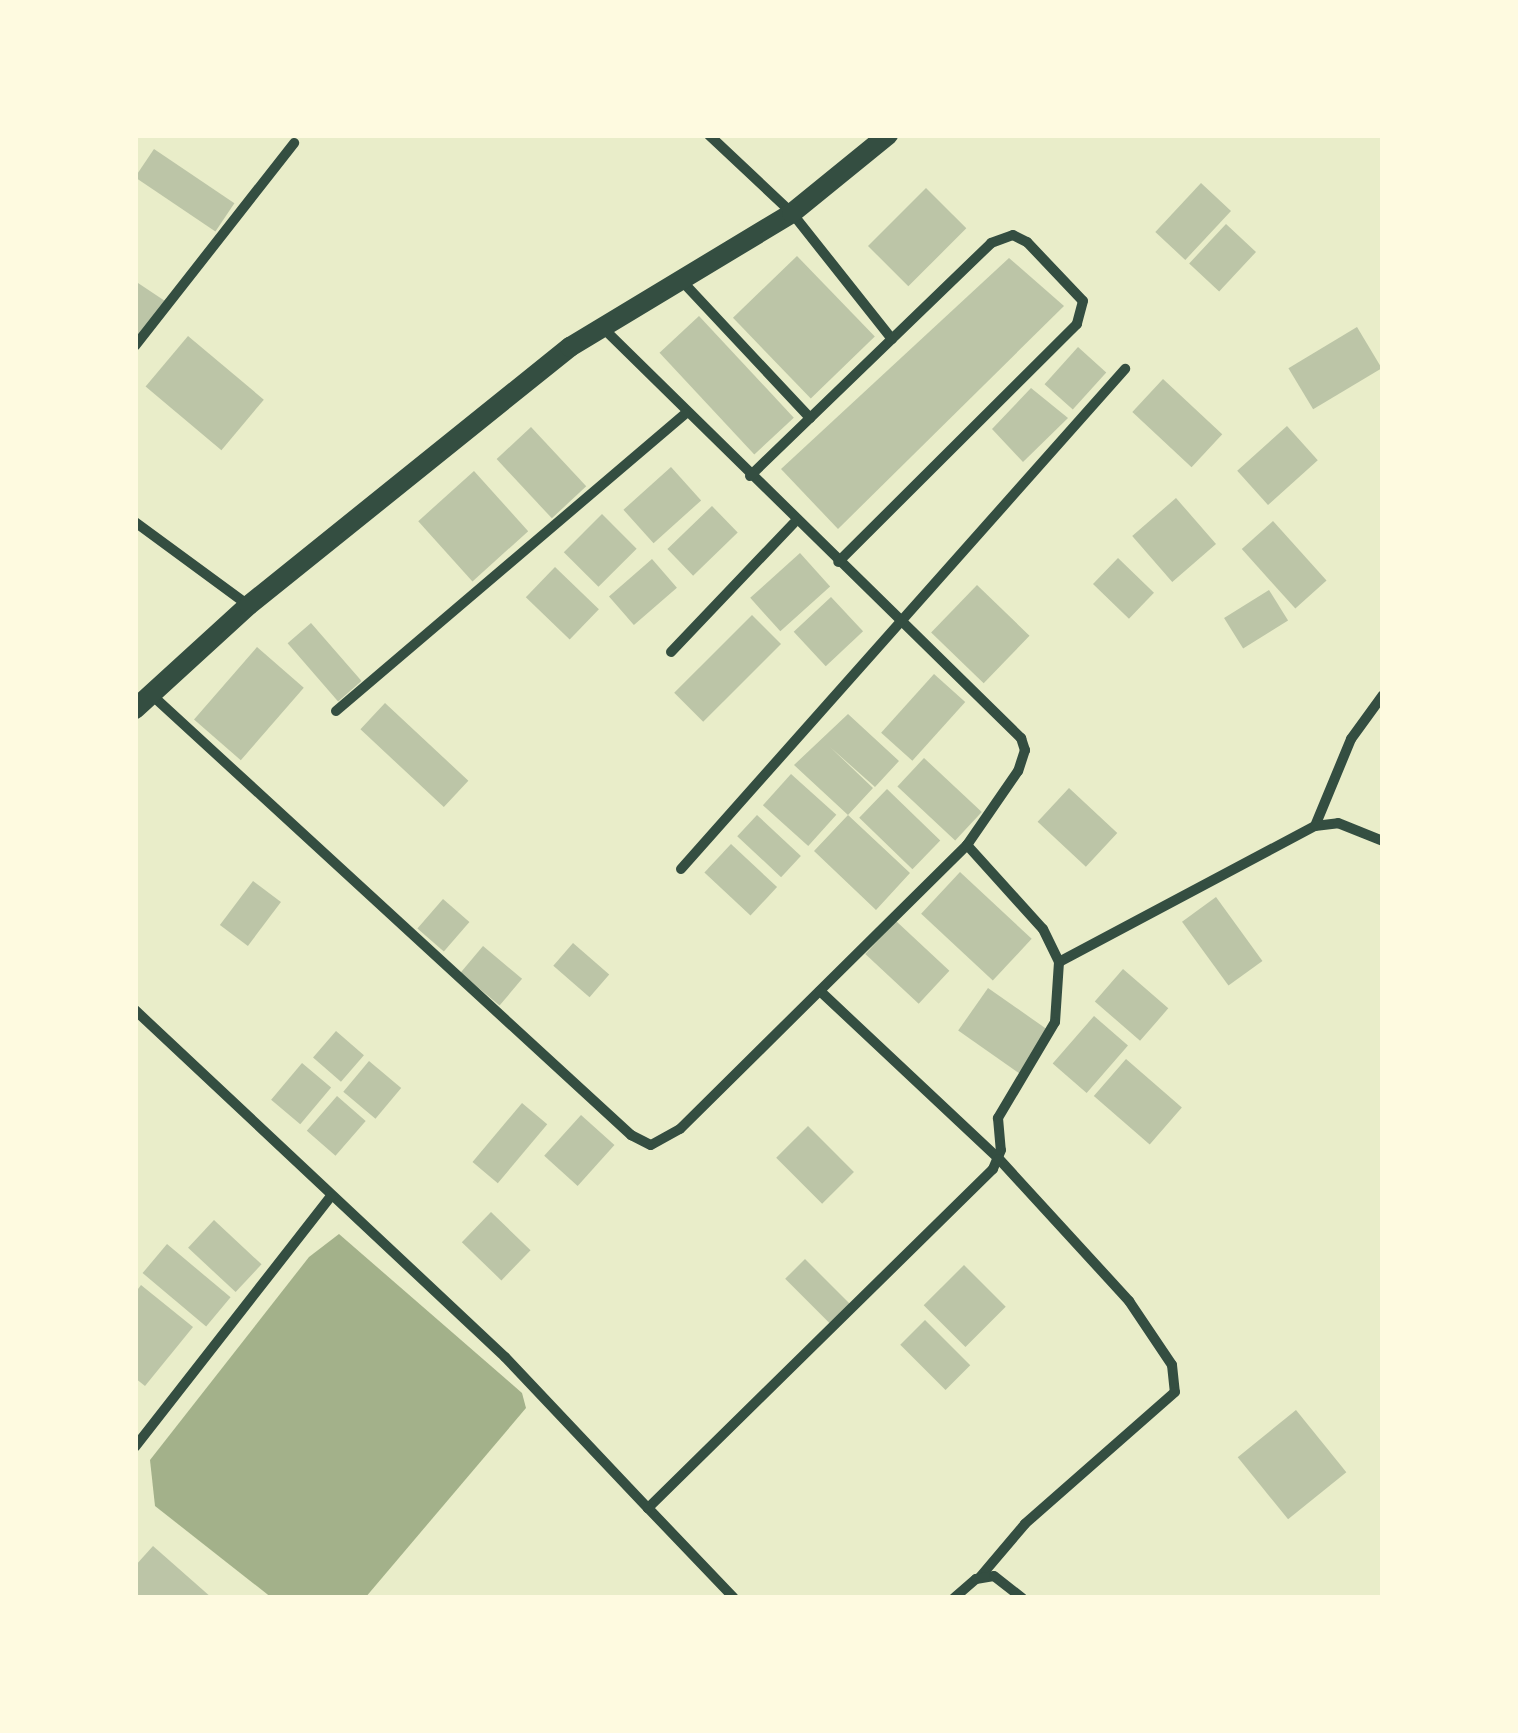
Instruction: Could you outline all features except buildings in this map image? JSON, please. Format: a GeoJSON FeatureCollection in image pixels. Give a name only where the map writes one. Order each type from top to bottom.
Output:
{"type":"FeatureCollection","features":[{"type":"Feature","properties":{"kind":"main road"},"geometry":{"type":"LineString","coordinates":[[135,709],[154,697],[249,606],[570,347],[792,212],[888,135]]}},
{"type":"Feature","properties":{"kind":"street"},"geometry":{"type":"LineString","coordinates":[[708,135],[792,212],[892,339]]}},
{"type":"Feature","properties":{"kind":"street"},"geometry":{"type":"LineString","coordinates":[[135,346],[294,143]]}},
{"type":"Feature","properties":{"kind":"street"},"geometry":{"type":"LineString","coordinates":[[750,476],[991,243],[1013,236],[1027,242],[1083,300],[1077,324],[838,562]]}},
{"type":"Feature","properties":{"kind":"street"},"geometry":{"type":"LineString","coordinates":[[679,279],[810,418]]}},
{"type":"Feature","properties":{"kind":"street"},"geometry":{"type":"LineString","coordinates":[[154,697],[642,1142],[667,1141],[967,845],[1018,771],[1025,750],[1015,731],[794,523],[602,328]]}},
{"type":"Feature","properties":{"kind":"street"},"geometry":{"type":"LineString","coordinates":[[681,869],[1125,369]]}},
{"type":"Feature","properties":{"kind":"street"},"geometry":{"type":"LineString","coordinates":[[336,710],[685,414]]}},
{"type":"Feature","properties":{"kind":"street"},"geometry":{"type":"LineString","coordinates":[[135,522],[249,606]]}},
{"type":"Feature","properties":{"kind":"street"},"geometry":{"type":"LineString","coordinates":[[670,652],[794,523]]}},
{"type":"Feature","properties":{"kind":"street"},"geometry":{"type":"LineString","coordinates":[[1314,826],[1358,728],[1383,695]]}},
{"type":"Feature","properties":{"kind":"street"},"geometry":{"type":"LineString","coordinates":[[1059,962],[1314,826],[1338,824],[1383,842]]}},
{"type":"Feature","properties":{"kind":"street"},"geometry":{"type":"LineString","coordinates":[[648,1508],[999,1159],[998,1118],[1055,1022],[1059,962],[1043,928],[967,845]]}},
{"type":"Feature","properties":{"kind":"street"},"geometry":{"type":"LineString","coordinates":[[820,991],[999,1159],[1129,1300],[1172,1365],[1174,1392],[1025,1524],[980,1577],[954,1598]]}},
{"type":"Feature","properties":{"kind":"street"},"geometry":{"type":"LineString","coordinates":[[135,1010],[504,1357],[734,1598]]}},
{"type":"Feature","properties":{"kind":"street"},"geometry":{"type":"LineString","coordinates":[[135,1447],[331,1196]]}},
{"type":"Feature","properties":{"kind":"street"},"geometry":{"type":"LineString","coordinates":[[980,1577],[1003,1580],[1022,1598]]}},
{"type":"Feature","properties":{"kind":"shaded area"},"geometry":{"type":"Polygon","coordinates":[[[339,1234],[522,1393],[526,1408],[365,1598],[272,1598],[155,1506],[150,1460],[309,1257],[339,1234]]]}}]}
